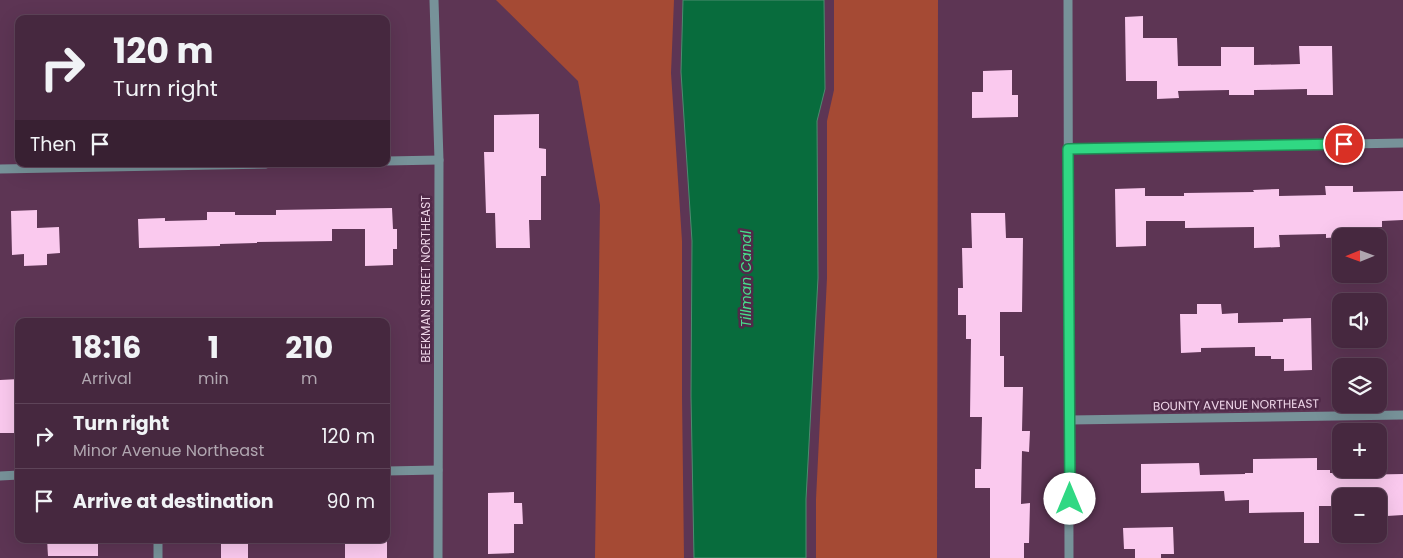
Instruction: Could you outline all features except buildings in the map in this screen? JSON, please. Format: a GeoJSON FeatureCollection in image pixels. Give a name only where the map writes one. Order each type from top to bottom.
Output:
{"type":"FeatureCollection","features":[{"type":"Feature","properties":{"kind":"street","name":"BEEKMAN STREET NORTHEAST"},"geometry":{"type":"LineString","coordinates":[[434,0],[439,160],[438,558]]}},
{"type":"Feature","properties":{"kind":"street"},"geometry":{"type":"LineString","coordinates":[[1068,0],[1070,558]]}},
{"type":"Feature","properties":{"kind":"street"},"geometry":{"type":"LineString","coordinates":[[1068,149],[1403,144]]}},
{"type":"Feature","properties":{"kind":"street"},"geometry":{"type":"LineString","coordinates":[[390,162],[439,160]]}},
{"type":"Feature","properties":{"kind":"street"},"geometry":{"type":"LineString","coordinates":[[0,169],[106,167]]}},
{"type":"Feature","properties":{"kind":"street","name":"BOUNTY AVENUE NORTHEAST"},"geometry":{"type":"LineString","coordinates":[[1070,420],[1403,415]]}},
{"type":"Feature","properties":{"kind":"street"},"geometry":{"type":"LineString","coordinates":[[390,470],[438,470]]}},
{"type":"Feature","properties":{"kind":"street"},"geometry":{"type":"LineString","coordinates":[[0,476],[15,475]]}},
{"type":"Feature","properties":{"kind":"street"},"geometry":{"type":"LineString","coordinates":[[158,543],[158,558]]}},
{"type":"Feature","properties":{"kind":"shaded area"},"geometry":{"type":"Polygon","coordinates":[[[496,0],[674,0],[671,73],[682,241],[684,558],[595,558],[600,205],[578,81],[496,0]]]}},
{"type":"Feature","properties":{"kind":"shaded area"},"geometry":{"type":"Polygon","coordinates":[[[834,0],[938,0],[937,558],[816,558],[816,499],[827,278],[827,121],[834,90],[834,0]]]}},
{"type":"Feature","properties":{"kind":"water","name":"Tillman Canal"},"geometry":{"type":"Polygon","coordinates":[[[683,0],[824,0],[825,89],[817,121],[818,278],[806,499],[806,558],[694,558],[691,396],[692,241],[681,72],[683,0]]]}},
{"type":"Feature","properties":{"kind":"route"},"geometry":{"type":"LineString","coordinates":[[1070,499],[1068,149],[1344,144]]}}]}
